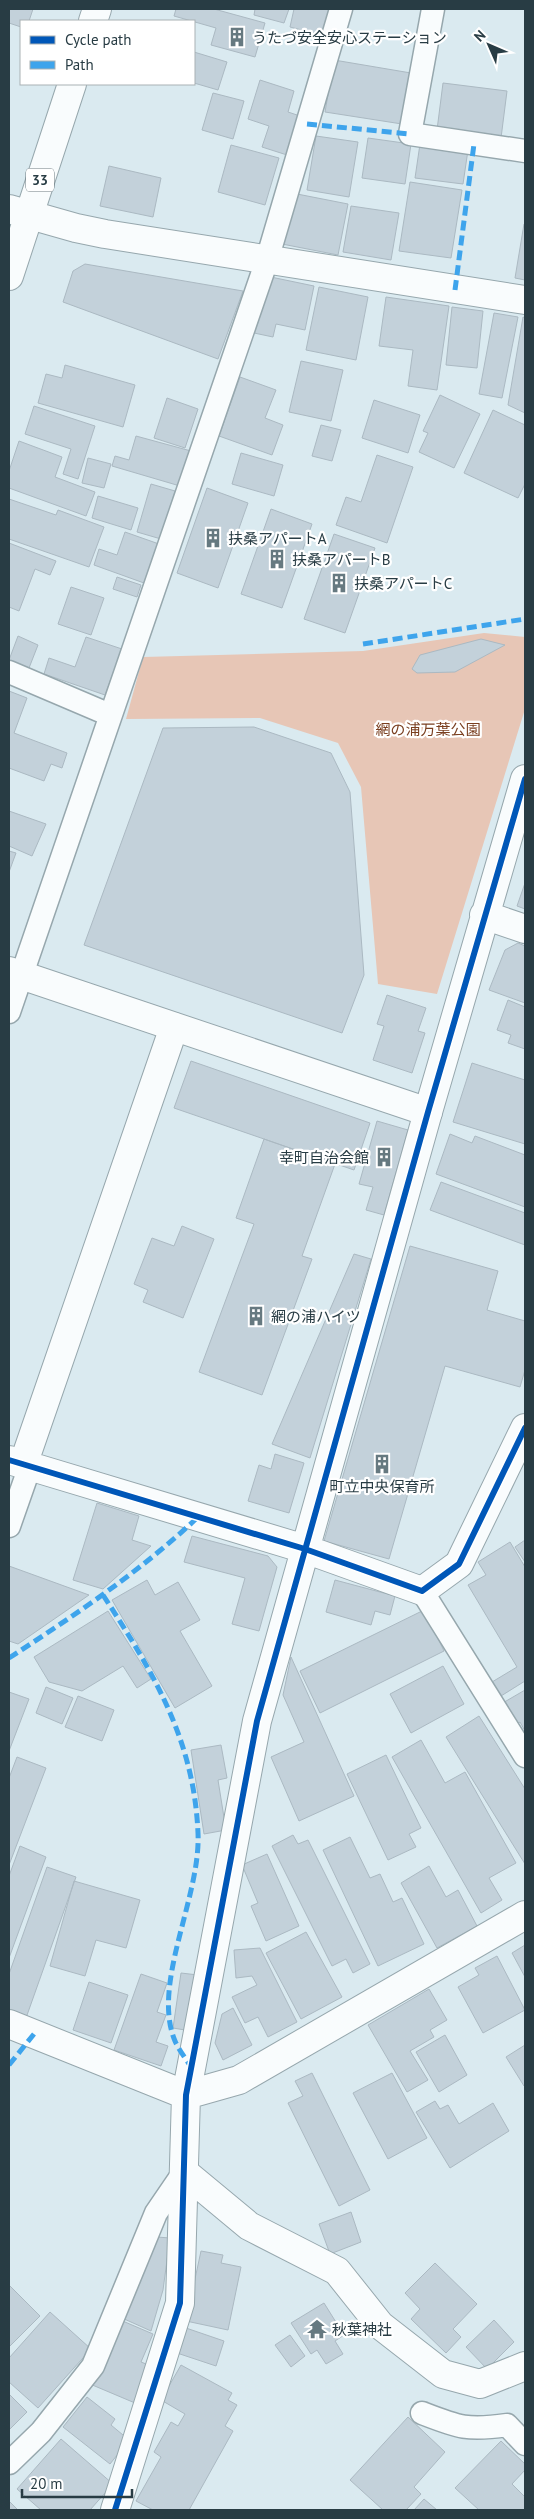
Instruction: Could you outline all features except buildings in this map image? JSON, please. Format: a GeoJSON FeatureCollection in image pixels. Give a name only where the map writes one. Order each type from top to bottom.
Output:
{"type":"FeatureCollection","features":[{"type":"Feature","properties":{"kind":"street","name":"33"},"geometry":{"type":"LineString","coordinates":[[9,276],[20,212],[72,85]]}},
{"type":"Feature","properties":{"kind":"street"},"geometry":{"type":"LineString","coordinates":[[20,212],[76,228],[525,300]]}},
{"type":"Feature","properties":{"kind":"street"},"geometry":{"type":"LineString","coordinates":[[115,2510],[180,2303],[186,2094],[257,1722],[428,1112],[525,779]]}},
{"type":"Feature","properties":{"kind":"street"},"geometry":{"type":"LineString","coordinates":[[484,915],[525,929]]}},
{"type":"Feature","properties":{"kind":"street"},"geometry":{"type":"LineString","coordinates":[[15,973],[428,1112]]}},
{"type":"Feature","properties":{"kind":"street"},"geometry":{"type":"LineString","coordinates":[[174,1027],[21,1464],[305,1549],[422,1591],[459,1564],[525,1428]]}},
{"type":"Feature","properties":{"kind":"street"},"geometry":{"type":"LineString","coordinates":[[9,2024],[186,2094],[239,2080],[525,1915]]}},
{"type":"Feature","properties":{"kind":"street"},"geometry":{"type":"LineString","coordinates":[[184,2172],[249,2226],[337,2271],[380,2325],[443,2374],[480,2384],[525,2366]]}},
{"type":"Feature","properties":{"kind":"lane"},"geometry":{"type":"LineString","coordinates":[[9,1012],[15,973],[110,715],[267,260],[341,9]]}},
{"type":"Feature","properties":{"kind":"lane"},"geometry":{"type":"LineString","coordinates":[[433,9],[410,134],[525,151]]}},
{"type":"Feature","properties":{"kind":"lane"},"geometry":{"type":"LineString","coordinates":[[9,672],[110,715]]}},
{"type":"Feature","properties":{"kind":"lane"},"geometry":{"type":"LineString","coordinates":[[9,1526],[21,1464]]}},
{"type":"Feature","properties":{"kind":"lane"},"geometry":{"type":"LineString","coordinates":[[422,1591],[525,1756]]}},
{"type":"Feature","properties":{"kind":"lane"},"geometry":{"type":"LineString","coordinates":[[9,2463],[41,2432],[93,2366],[156,2213],[184,2172]]}},
{"type":"Feature","properties":{"kind":"lane"},"geometry":{"type":"LineString","coordinates":[[422,2413],[456,2427],[470,2429],[507,2426],[525,2444]]}},
{"type":"Feature","properties":{"kind":"green space","name":"網の浦万葉公園"},"geometry":{"type":"Polygon","coordinates":[[[484,633],[525,637],[525,709],[437,994],[378,984],[361,787],[338,743],[260,718],[126,719],[143,657],[363,651],[484,633]]]}},
{"type":"Feature","properties":{"kind":"marked path"},"geometry":{"type":"LineString","coordinates":[[307,124],[410,134]]}},
{"type":"Feature","properties":{"kind":"marked path"},"geometry":{"type":"LineString","coordinates":[[455,290],[474,144]]}},
{"type":"Feature","properties":{"kind":"marked path"},"geometry":{"type":"LineString","coordinates":[[363,644],[525,619]]}},
{"type":"Feature","properties":{"kind":"marked path"},"geometry":{"type":"LineString","coordinates":[[9,1658],[83,1609],[131,1574],[198,1517]]}},
{"type":"Feature","properties":{"kind":"marked path"},"geometry":{"type":"LineString","coordinates":[[103,1595],[138,1651],[168,1708],[188,1767],[195,1799],[198,1833],[197,1858],[169,1993],[169,2018],[175,2041],[191,2067]]}},
{"type":"Feature","properties":{"kind":"marked path"},"geometry":{"type":"LineString","coordinates":[[9,2065],[34,2034]]}},
{"type":"Feature","properties":{"kind":"cycle path"},"geometry":{"type":"LineString","coordinates":[[115,2510],[180,2303],[186,2095],[257,1721],[428,1112],[525,779]]}},
{"type":"Feature","properties":{"kind":"cycle path"},"geometry":{"type":"LineString","coordinates":[[9,1460],[305,1549],[422,1591],[459,1564],[525,1428]]}},
{"type":"Feature","properties":{"kind":"place","name":"うたづ安全安心ステーション"},"geometry":{"type":"Point","coordinates":[237,37]}},
{"type":"Feature","properties":{"kind":"place","name":"扶桑アパートA"},"geometry":{"type":"Point","coordinates":[213,538]}},
{"type":"Feature","properties":{"kind":"place","name":"扶桑アパートB"},"geometry":{"type":"Point","coordinates":[277,559]}},
{"type":"Feature","properties":{"kind":"place","name":"扶桑アパートC"},"geometry":{"type":"Point","coordinates":[339,583]}},
{"type":"Feature","properties":{"kind":"place","name":"幸町自治会館"},"geometry":{"type":"Point","coordinates":[384,1157]}},
{"type":"Feature","properties":{"kind":"place","name":"網の浦ハイツ"},"geometry":{"type":"Point","coordinates":[256,1316]}},
{"type":"Feature","properties":{"kind":"place","name":"町立中央保育所"},"geometry":{"type":"Point","coordinates":[382,1464]}},
{"type":"Feature","properties":{"kind":"place","name":"秋葉神社"},"geometry":{"type":"Point","coordinates":[317,2329]}}]}
